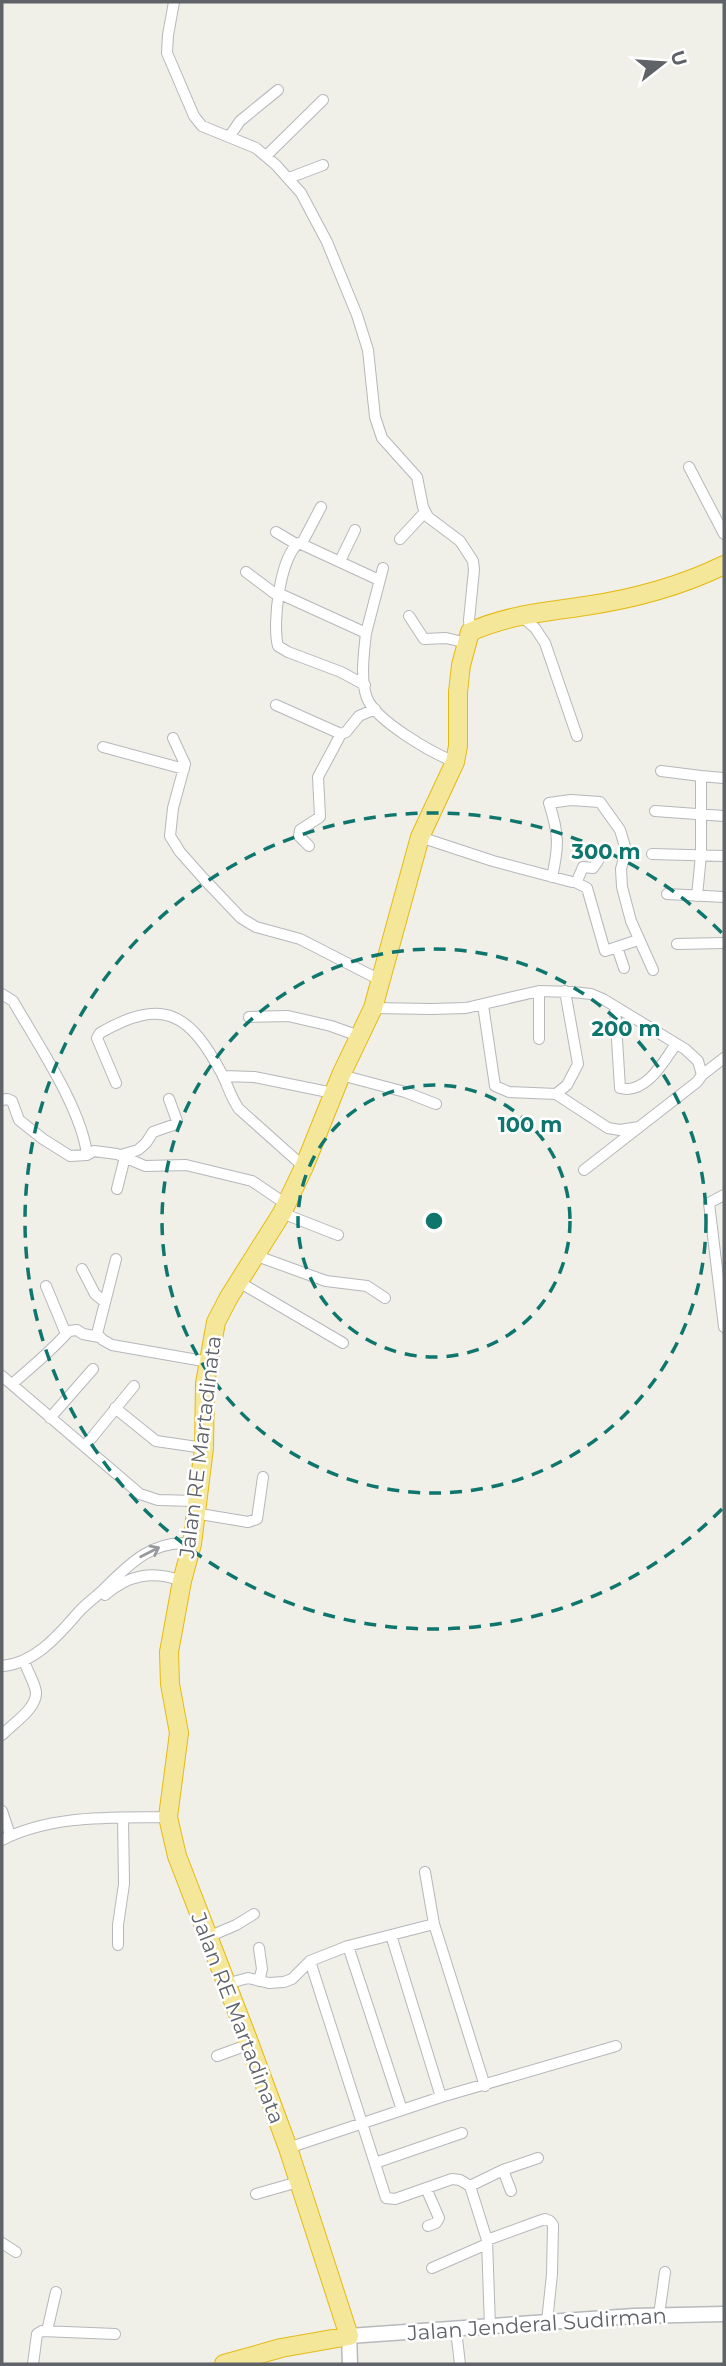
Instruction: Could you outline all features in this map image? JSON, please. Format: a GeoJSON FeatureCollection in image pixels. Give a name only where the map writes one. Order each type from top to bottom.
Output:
{"type":"FeatureCollection","features":[{"type":"Feature","properties":{"kind":"highway"},"geometry":{"type":"LineString","coordinates":[[468,637],[501,619],[591,605],[675,586],[724,565]]}},
{"type":"Feature","properties":{"kind":"highway","name":"Jalan RE Martadinata"},"geometry":{"type":"LineString","coordinates":[[349,2336],[288,2148],[183,1876],[168,1817],[179,1733],[170,1684],[169,1652],[192,1544],[204,1448],[205,1383],[216,1322],[284,1209],[333,1093],[373,1008],[420,837],[455,762],[458,746],[458,692],[468,637]]}},
{"type":"Feature","properties":{"kind":"highway"},"geometry":{"type":"LineString","coordinates":[[224,2364],[281,2348],[349,2336]]}},
{"type":"Feature","properties":{"kind":"main road","name":"Jalan Jenderal Sudirman"},"geometry":{"type":"LineString","coordinates":[[349,2336],[659,2315],[724,2314]]}},
{"type":"Feature","properties":{"kind":"main road"},"geometry":{"type":"LineString","coordinates":[[349,2336],[350,2364]]}},
{"type":"Feature","properties":{"kind":"street"},"geometry":{"type":"LineString","coordinates":[[174,2],[167,53],[197,121],[229,138],[240,140],[266,156],[301,193],[318,223],[357,315],[368,350],[378,427],[382,438],[419,481],[425,512],[460,541],[472,561],[474,570],[468,637],[424,639],[409,616]]}},
{"type":"Feature","properties":{"kind":"street"},"geometry":{"type":"LineString","coordinates":[[229,138],[240,121],[278,90]]}},
{"type":"Feature","properties":{"kind":"street"},"geometry":{"type":"LineString","coordinates":[[266,156],[323,100]]}},
{"type":"Feature","properties":{"kind":"street"},"geometry":{"type":"LineString","coordinates":[[289,178],[323,165]]}},
{"type":"Feature","properties":{"kind":"street"},"geometry":{"type":"LineString","coordinates":[[689,467],[724,534]]}},
{"type":"Feature","properties":{"kind":"street"},"geometry":{"type":"LineString","coordinates":[[321,507],[290,553],[278,595],[278,646],[365,685]]}},
{"type":"Feature","properties":{"kind":"street"},"geometry":{"type":"LineString","coordinates":[[400,539],[425,512]]}},
{"type":"Feature","properties":{"kind":"street"},"geometry":{"type":"LineString","coordinates":[[340,561],[355,530]]}},
{"type":"Feature","properties":{"kind":"street"},"geometry":{"type":"LineString","coordinates":[[276,532],[379,580]]}},
{"type":"Feature","properties":{"kind":"street"},"geometry":{"type":"LineString","coordinates":[[383,568],[366,633],[365,685],[368,701],[403,734],[455,762]]}},
{"type":"Feature","properties":{"kind":"street"},"geometry":{"type":"LineString","coordinates":[[246,572],[278,595],[366,633]]}},
{"type":"Feature","properties":{"kind":"street"},"geometry":{"type":"LineString","coordinates":[[522,614],[545,643],[577,736]]}},
{"type":"Feature","properties":{"kind":"street"},"geometry":{"type":"LineString","coordinates":[[276,705],[341,734]]}},
{"type":"Feature","properties":{"kind":"street"},"geometry":{"type":"LineString","coordinates":[[309,846],[299,836],[300,830],[320,817],[318,777],[341,734],[346,732],[359,716],[375,709]]}},
{"type":"Feature","properties":{"kind":"street"},"geometry":{"type":"LineString","coordinates":[[173,738],[185,764],[173,808],[170,836],[180,852],[241,918],[256,927],[300,939],[380,980]]}},
{"type":"Feature","properties":{"kind":"street"},"geometry":{"type":"LineString","coordinates":[[103,747],[184,769]]}},
{"type":"Feature","properties":{"kind":"street"},"geometry":{"type":"LineString","coordinates":[[661,771],[723,778]]}},
{"type":"Feature","properties":{"kind":"street"},"geometry":{"type":"LineString","coordinates":[[697,896],[701,855],[701,776]]}},
{"type":"Feature","properties":{"kind":"street"},"geometry":{"type":"LineString","coordinates":[[552,877],[558,848],[549,803],[571,800],[600,802],[620,830],[626,850],[621,869],[622,887],[638,940],[653,970]]}},
{"type":"Feature","properties":{"kind":"street"},"geometry":{"type":"LineString","coordinates":[[656,811],[724,816]]}},
{"type":"Feature","properties":{"kind":"street"},"geometry":{"type":"LineString","coordinates":[[420,837],[493,861],[575,882],[587,888],[606,951],[638,940]]}},
{"type":"Feature","properties":{"kind":"street"},"geometry":{"type":"LineString","coordinates":[[652,854],[724,856]]}},
{"type":"Feature","properties":{"kind":"street"},"geometry":{"type":"LineString","coordinates":[[575,882],[583,867],[593,868],[598,861]]}},
{"type":"Feature","properties":{"kind":"street"},"geometry":{"type":"LineString","coordinates":[[667,894],[724,897]]}},
{"type":"Feature","properties":{"kind":"street"},"geometry":{"type":"LineString","coordinates":[[677,944],[724,943]]}},
{"type":"Feature","properties":{"kind":"street"},"geometry":{"type":"LineString","coordinates":[[617,947],[624,968]]}},
{"type":"Feature","properties":{"kind":"street"},"geometry":{"type":"LineString","coordinates":[[373,1008],[432,1009],[483,1005],[539,991],[591,994],[676,1044],[698,1061],[702,1075]]}},
{"type":"Feature","properties":{"kind":"street"},"geometry":{"type":"LineString","coordinates":[[539,991],[539,1039]]}},
{"type":"Feature","properties":{"kind":"street"},"geometry":{"type":"LineString","coordinates":[[556,1094],[567,1085],[578,1064],[565,991]]}},
{"type":"Feature","properties":{"kind":"street"},"geometry":{"type":"LineString","coordinates":[[2,994],[13,1002],[56,1078],[80,1124],[87,1155]]}},
{"type":"Feature","properties":{"kind":"street"},"geometry":{"type":"LineString","coordinates":[[483,1005],[495,1086],[509,1092],[556,1094],[608,1128],[620,1130],[640,1126]]}},
{"type":"Feature","properties":{"kind":"street"},"geometry":{"type":"LineString","coordinates":[[615,1007],[620,1088],[632,1088],[644,1083],[658,1070],[676,1044]]}},
{"type":"Feature","properties":{"kind":"street"},"geometry":{"type":"LineString","coordinates":[[116,1083],[97,1038],[100,1033],[137,1017],[160,1013],[175,1017],[190,1025],[223,1076],[239,1109],[304,1167]]}},
{"type":"Feature","properties":{"kind":"street"},"geometry":{"type":"LineString","coordinates":[[248,1017],[288,1016],[359,1036]]}},
{"type":"Feature","properties":{"kind":"street"},"geometry":{"type":"LineString","coordinates":[[584,1170],[724,1058]]}},
{"type":"Feature","properties":{"kind":"street"},"geometry":{"type":"LineString","coordinates":[[341,1075],[405,1092],[436,1104]]}},
{"type":"Feature","properties":{"kind":"street"},"geometry":{"type":"LineString","coordinates":[[223,1076],[254,1077],[333,1093]]}},
{"type":"Feature","properties":{"kind":"street"},"geometry":{"type":"LineString","coordinates":[[123,1156],[138,1150],[153,1132],[176,1124],[169,1099]]}},
{"type":"Feature","properties":{"kind":"street"},"geometry":{"type":"LineString","coordinates":[[2,1100],[12,1101],[19,1120],[70,1156],[87,1155],[94,1151],[123,1156],[145,1166],[186,1165],[252,1181],[284,1209],[338,1235]]}},
{"type":"Feature","properties":{"kind":"street"},"geometry":{"type":"LineString","coordinates":[[117,1189],[123,1156]]}},
{"type":"Feature","properties":{"kind":"street"},"geometry":{"type":"LineString","coordinates":[[724,1195],[709,1203],[724,1327]]}},
{"type":"Feature","properties":{"kind":"street"},"geometry":{"type":"LineString","coordinates":[[257,1256],[326,1281],[367,1286],[385,1298]]}},
{"type":"Feature","properties":{"kind":"street"},"geometry":{"type":"LineString","coordinates":[[99,1337],[97,1334],[116,1259]]}},
{"type":"Feature","properties":{"kind":"street"},"geometry":{"type":"LineString","coordinates":[[82,1269],[94,1294],[105,1301]]}},
{"type":"Feature","properties":{"kind":"street"},"geometry":{"type":"LineString","coordinates":[[239,1282],[343,1343]]}},
{"type":"Feature","properties":{"kind":"street"},"geometry":{"type":"LineString","coordinates":[[46,1286],[66,1334]]}},
{"type":"Feature","properties":{"kind":"street"},"geometry":{"type":"LineString","coordinates":[[12,1384],[48,1355],[73,1329],[99,1337],[113,1345],[209,1362]]}},
{"type":"Feature","properties":{"kind":"street"},"geometry":{"type":"LineString","coordinates":[[50,1418],[93,1369]]}},
{"type":"Feature","properties":{"kind":"street"},"geometry":{"type":"LineString","coordinates":[[2,1376],[145,1497],[248,1522],[258,1517],[263,1477]]}},
{"type":"Feature","properties":{"kind":"street"},"geometry":{"type":"LineString","coordinates":[[85,1446],[134,1386]]}},
{"type":"Feature","properties":{"kind":"street"},"geometry":{"type":"LineString","coordinates":[[116,1408],[156,1441],[204,1448]]}},
{"type":"Feature","properties":{"kind":"street"},"geometry":{"type":"LineString","coordinates":[[2,1673],[26,1666],[63,1635],[145,1553],[173,1542],[192,1544]]}},
{"type":"Feature","properties":{"kind":"street"},"geometry":{"type":"LineString","coordinates":[[118,1580],[155,1574],[182,1581]]}},
{"type":"Feature","properties":{"kind":"street"},"geometry":{"type":"LineString","coordinates":[[2,1666],[17,1664],[63,1635]]}},
{"type":"Feature","properties":{"kind":"street"},"geometry":{"type":"LineString","coordinates":[[2,1735],[32,1706],[35,1698],[35,1690],[26,1666]]}},
{"type":"Feature","properties":{"kind":"street"},"geometry":{"type":"LineString","coordinates":[[2,1811],[6,1838],[63,1821],[86,1818],[168,1817]]}},
{"type":"Feature","properties":{"kind":"street"},"geometry":{"type":"LineString","coordinates":[[118,1945],[124,1884],[124,1818]]}},
{"type":"Feature","properties":{"kind":"street"},"geometry":{"type":"LineString","coordinates":[[425,1872],[434,1924],[485,2086]]}},
{"type":"Feature","properties":{"kind":"street"},"geometry":{"type":"LineString","coordinates":[[208,1937],[254,1914]]}},
{"type":"Feature","properties":{"kind":"street"},"geometry":{"type":"LineString","coordinates":[[226,1984],[248,1978],[269,1983],[292,1979],[310,1961],[348,1946],[434,1924]]}},
{"type":"Feature","properties":{"kind":"street"},"geometry":{"type":"LineString","coordinates":[[391,1935],[441,2097]]}},
{"type":"Feature","properties":{"kind":"street"},"geometry":{"type":"LineString","coordinates":[[348,1946],[402,2110]]}},
{"type":"Feature","properties":{"kind":"street"},"geometry":{"type":"LineString","coordinates":[[259,1948],[262,1969],[259,1981]]}},
{"type":"Feature","properties":{"kind":"street"},"geometry":{"type":"LineString","coordinates":[[310,1961],[384,2197],[388,2200],[395,2199],[455,2179],[470,2186],[487,2242],[490,2327]]}},
{"type":"Feature","properties":{"kind":"street"},"geometry":{"type":"LineString","coordinates":[[216,2056],[250,2044]]}},
{"type":"Feature","properties":{"kind":"street"},"geometry":{"type":"LineString","coordinates":[[288,2148],[441,2097],[616,2046]]}},
{"type":"Feature","properties":{"kind":"street"},"geometry":{"type":"LineString","coordinates":[[375,2163],[461,2133]]}},
{"type":"Feature","properties":{"kind":"street"},"geometry":{"type":"LineString","coordinates":[[470,2186],[538,2158]]}},
{"type":"Feature","properties":{"kind":"street"},"geometry":{"type":"LineString","coordinates":[[503,2171],[511,2192]]}},
{"type":"Feature","properties":{"kind":"street"},"geometry":{"type":"LineString","coordinates":[[256,2194],[298,2182]]}},
{"type":"Feature","properties":{"kind":"street"},"geometry":{"type":"LineString","coordinates":[[426,2188],[439,2218],[436,2223],[428,2226]]}},
{"type":"Feature","properties":{"kind":"street"},"geometry":{"type":"LineString","coordinates":[[432,2267],[538,2221],[550,2221],[553,2225],[552,2274],[547,2322]]}},
{"type":"Feature","properties":{"kind":"street"},"geometry":{"type":"LineString","coordinates":[[2,2244],[16,2252]]}},
{"type":"Feature","properties":{"kind":"street"},"geometry":{"type":"LineString","coordinates":[[659,2315],[665,2272]]}},
{"type":"Feature","properties":{"kind":"street"},"geometry":{"type":"LineString","coordinates":[[47,2331],[56,2292]]}},
{"type":"Feature","properties":{"kind":"street"},"geometry":{"type":"LineString","coordinates":[[456,2330],[460,2364]]}},
{"type":"Feature","properties":{"kind":"street"},"geometry":{"type":"LineString","coordinates":[[33,2364],[37,2334],[42,2331],[115,2334]]}}]}
